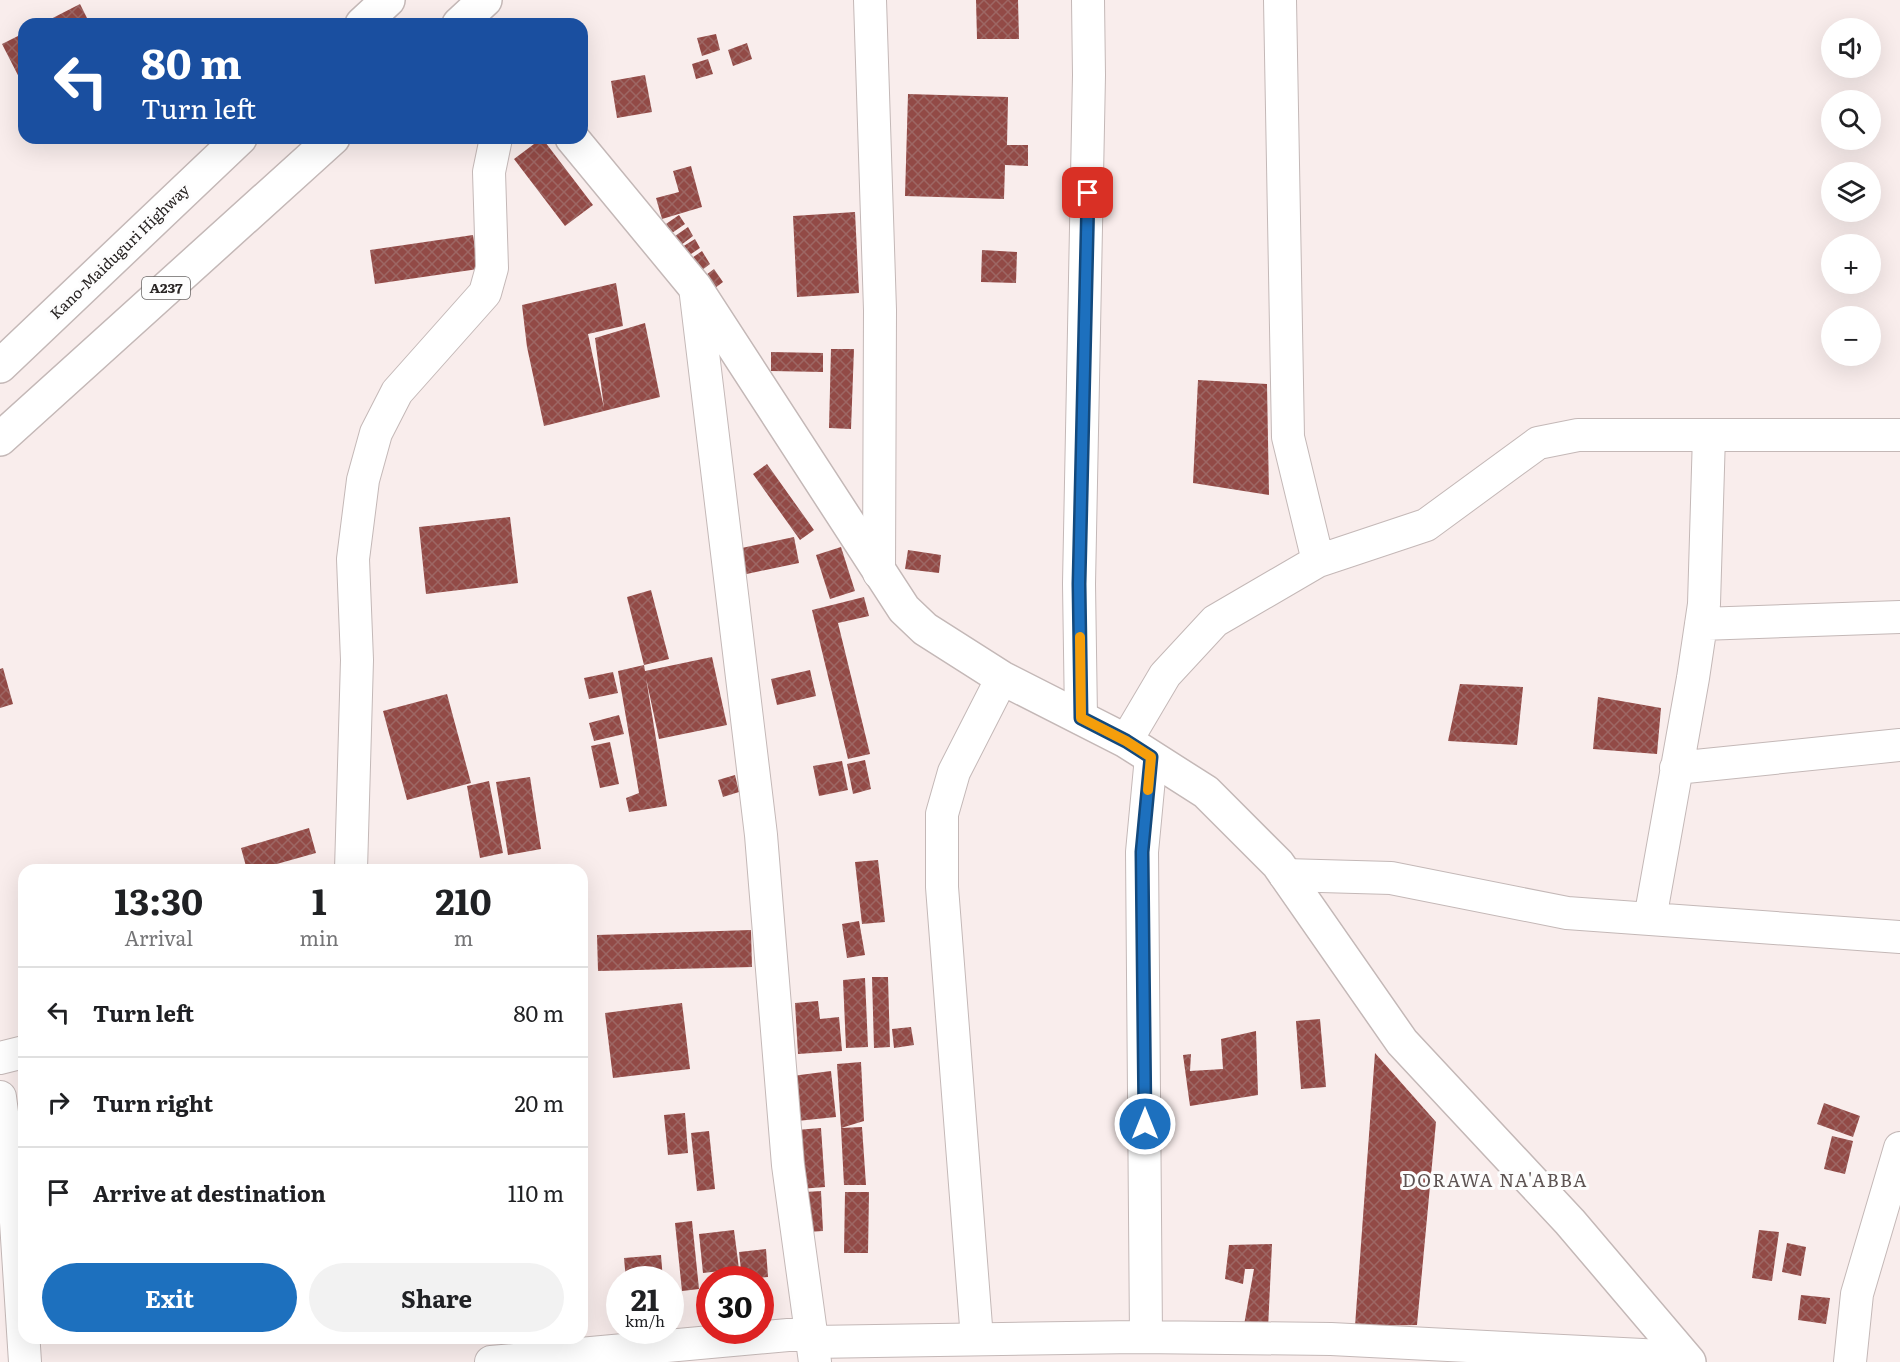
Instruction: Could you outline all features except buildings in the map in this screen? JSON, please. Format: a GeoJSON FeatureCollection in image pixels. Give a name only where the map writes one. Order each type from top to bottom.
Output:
{"type":"FeatureCollection","features":[{"type":"Feature","properties":{"kind":"main road"},"geometry":{"type":"LineString","coordinates":[[368,18],[388,0]]}},
{"type":"Feature","properties":{"kind":"main road","name":"Kano-Maiduguri Highway"},"geometry":{"type":"LineString","coordinates":[[1,363],[234,144]]}},
{"type":"Feature","properties":{"kind":"main road","name":"A237"},"geometry":{"type":"LineString","coordinates":[[0,439],[326,144]]}},
{"type":"Feature","properties":{"kind":"main road"},"geometry":{"type":"LineString","coordinates":[[577,144],[695,287],[904,609],[925,629],[1002,678],[1139,749],[1206,792],[1278,864],[1402,1042],[1570,1222],[1685,1359]]}},
{"type":"Feature","properties":{"kind":"street"},"geometry":{"type":"LineString","coordinates":[[870,0],[880,310],[879,573]]}},
{"type":"Feature","properties":{"kind":"street"},"geometry":{"type":"LineString","coordinates":[[1081,718],[1079,584],[1089,134],[1088,0]]}},
{"type":"Feature","properties":{"kind":"street"},"geometry":{"type":"LineString","coordinates":[[1280,0],[1288,438],[1318,561]]}},
{"type":"Feature","properties":{"kind":"street"},"geometry":{"type":"LineString","coordinates":[[351,864],[357,660],[353,559],[363,480],[376,433],[397,392],[485,293],[492,268],[489,172],[495,144]]}},
{"type":"Feature","properties":{"kind":"street"},"geometry":{"type":"LineString","coordinates":[[695,287],[761,835],[788,1165],[812,1346]]}},
{"type":"Feature","properties":{"kind":"street"},"geometry":{"type":"LineString","coordinates":[[1146,1337],[1139,749],[1165,675],[1215,621],[1318,561],[1426,525],[1539,443],[1578,435],[1900,435]]}},
{"type":"Feature","properties":{"kind":"street"},"geometry":{"type":"LineString","coordinates":[[1650,919],[1701,624],[1709,435]]}},
{"type":"Feature","properties":{"kind":"street"},"geometry":{"type":"LineString","coordinates":[[1701,624],[1900,617]]}},
{"type":"Feature","properties":{"kind":"street"},"geometry":{"type":"LineString","coordinates":[[977,1339],[942,887],[942,814],[954,772],[1002,678]]}},
{"type":"Feature","properties":{"kind":"street"},"geometry":{"type":"LineString","coordinates":[[1676,768],[1900,745]]}},
{"type":"Feature","properties":{"kind":"street"},"geometry":{"type":"LineString","coordinates":[[1286,875],[1391,878],[1567,913],[1900,937]]}},
{"type":"Feature","properties":{"kind":"street"},"geometry":{"type":"LineString","coordinates":[[0,1058],[18,1054]]}},
{"type":"Feature","properties":{"kind":"street"},"geometry":{"type":"LineString","coordinates":[[0,1097],[16,1222],[11,1311],[18,1336]]}},
{"type":"Feature","properties":{"kind":"street"},"geometry":{"type":"LineString","coordinates":[[1850,1362],[1857,1294],[1900,1148]]}},
{"type":"Feature","properties":{"kind":"street"},"geometry":{"type":"LineString","coordinates":[[491,1362],[977,1339],[1146,1337],[1330,1351],[1685,1359]]}},
{"type":"Feature","properties":{"kind":"street"},"geometry":{"type":"LineString","coordinates":[[20,1344],[25,1362]]}},
{"type":"Feature","properties":{"kind":"slow traffic"},"geometry":{"type":"LineString","coordinates":[[1080,637],[1081,718],[1126,741],[1151,757],[1148,790]]}},
{"type":"Feature","properties":{"kind":"district","name":"DORAWA NA'ABBA"},"geometry":{"type":"Point","coordinates":[1495,1181]}},
{"type":"Feature","properties":{"kind":"route"},"geometry":{"type":"LineString","coordinates":[[1088,193],[1079,584],[1081,718],[1126,741],[1151,757],[1142,852],[1145,1124]]}}]}
